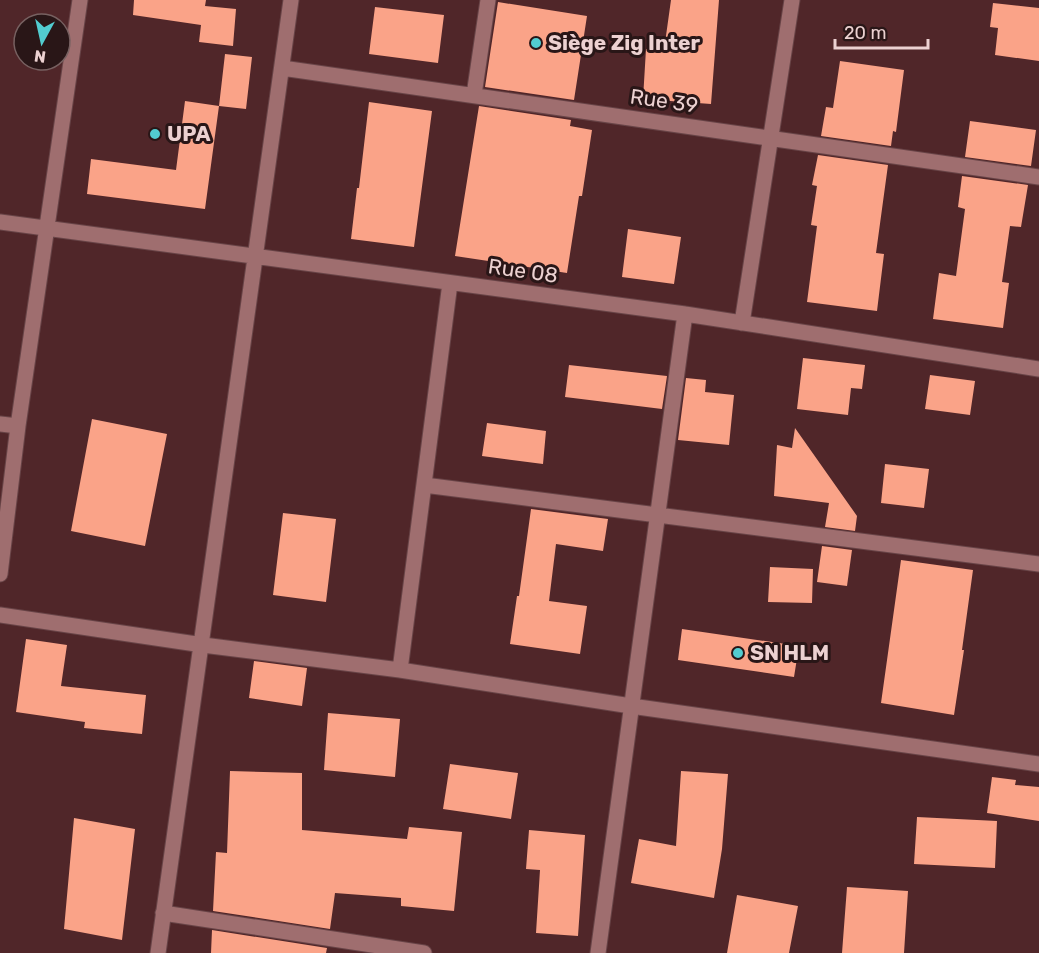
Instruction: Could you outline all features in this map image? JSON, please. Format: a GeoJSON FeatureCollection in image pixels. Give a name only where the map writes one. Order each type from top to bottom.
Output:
{"type":"FeatureCollection","features":[{"type":"Feature","properties":{"kind":"street"},"geometry":{"type":"LineString","coordinates":[[0,574],[18,426],[80,0]]}},
{"type":"Feature","properties":{"kind":"street"},"geometry":{"type":"LineString","coordinates":[[158,953],[291,0]]}},
{"type":"Feature","properties":{"kind":"street"},"geometry":{"type":"LineString","coordinates":[[474,95],[488,0]]}},
{"type":"Feature","properties":{"kind":"street"},"geometry":{"type":"LineString","coordinates":[[742,323],[792,0]]}},
{"type":"Feature","properties":{"kind":"street","name":"Rue 39"},"geometry":{"type":"LineString","coordinates":[[282,68],[1039,177]]}},
{"type":"Feature","properties":{"kind":"street","name":"Rue 08"},"geometry":{"type":"LineString","coordinates":[[0,222],[685,314],[1039,369]]}},
{"type":"Feature","properties":{"kind":"street"},"geometry":{"type":"LineString","coordinates":[[400,670],[450,283]]}},
{"type":"Feature","properties":{"kind":"street"},"geometry":{"type":"LineString","coordinates":[[598,953],[685,314]]}},
{"type":"Feature","properties":{"kind":"street"},"geometry":{"type":"LineString","coordinates":[[0,424],[18,426]]}},
{"type":"Feature","properties":{"kind":"street"},"geometry":{"type":"LineString","coordinates":[[424,484],[1039,564]]}},
{"type":"Feature","properties":{"kind":"street"},"geometry":{"type":"LineString","coordinates":[[0,615],[202,645],[400,670],[631,706],[1039,764]]}},
{"type":"Feature","properties":{"kind":"street"},"geometry":{"type":"LineString","coordinates":[[163,913],[424,953]]}},
{"type":"Feature","properties":{"kind":"building"},"geometry":{"type":"Polygon","coordinates":[[[134,0],[206,0],[205,6],[236,9],[233,46],[199,42],[201,25],[133,15],[134,0]]]}},
{"type":"Feature","properties":{"kind":"building"},"geometry":{"type":"Polygon","coordinates":[[[671,0],[719,0],[711,104],[643,99],[646,49],[664,50],[671,0]]]}},
{"type":"Feature","properties":{"kind":"building","name":"Siège Zig Inter"},"geometry":{"type":"Polygon","coordinates":[[[498,2],[587,16],[574,100],[485,87],[498,2]]]}},
{"type":"Feature","properties":{"kind":"building"},"geometry":{"type":"Polygon","coordinates":[[[993,3],[1039,8],[1039,61],[995,55],[998,28],[990,27],[993,3]]]}},
{"type":"Feature","properties":{"kind":"building"},"geometry":{"type":"Polygon","coordinates":[[[375,7],[444,15],[438,63],[369,54],[375,7]]]}},
{"type":"Feature","properties":{"kind":"building"},"geometry":{"type":"Polygon","coordinates":[[[225,54],[252,57],[246,109],[219,106],[225,54]]]}},
{"type":"Feature","properties":{"kind":"building"},"geometry":{"type":"Polygon","coordinates":[[[840,61],[904,70],[896,132],[893,131],[891,146],[821,136],[826,107],[833,108],[840,61]]]}},
{"type":"Feature","properties":{"kind":"building"},"geometry":{"type":"Polygon","coordinates":[[[185,101],[219,106],[205,209],[87,194],[91,159],[176,170],[185,101]]]}},
{"type":"Feature","properties":{"kind":"building"},"geometry":{"type":"Polygon","coordinates":[[[369,102],[432,111],[414,247],[351,239],[369,102]]]}},
{"type":"Feature","properties":{"kind":"building"},"geometry":{"type":"Polygon","coordinates":[[[479,106],[571,120],[570,126],[592,130],[567,273],[455,256],[479,106]]]}},
{"type":"Feature","properties":{"kind":"building"},"geometry":{"type":"Polygon","coordinates":[[[970,121],[1036,130],[1031,166],[965,157],[970,121]]]}},
{"type":"Feature","properties":{"kind":"building"},"geometry":{"type":"Polygon","coordinates":[[[818,155],[888,165],[876,253],[884,254],[877,311],[807,302],[817,226],[811,225],[817,186],[812,185],[818,155]]]}},
{"type":"Feature","properties":{"kind":"building"},"geometry":{"type":"Polygon","coordinates":[[[962,176],[1028,185],[1021,227],[1010,226],[1002,282],[1009,283],[1003,328],[933,319],[939,273],[956,276],[965,209],[958,207],[962,176]]]}},
{"type":"Feature","properties":{"kind":"building"},"geometry":{"type":"Polygon","coordinates":[[[628,229],[681,237],[674,284],[622,277],[628,229]]]}},
{"type":"Feature","properties":{"kind":"building"},"geometry":{"type":"Polygon","coordinates":[[[803,358],[865,365],[862,389],[851,388],[848,415],[797,409],[803,358]]]}},
{"type":"Feature","properties":{"kind":"building"},"geometry":{"type":"Polygon","coordinates":[[[569,365],[667,376],[662,409],[565,397],[569,365]]]}},
{"type":"Feature","properties":{"kind":"building"},"geometry":{"type":"Polygon","coordinates":[[[930,375],[975,381],[970,415],[925,409],[930,375]]]}},
{"type":"Feature","properties":{"kind":"building"},"geometry":{"type":"Polygon","coordinates":[[[686,378],[706,380],[705,392],[734,395],[729,445],[678,440],[686,378]]]}},
{"type":"Feature","properties":{"kind":"building"},"geometry":{"type":"Polygon","coordinates":[[[92,419],[167,434],[145,546],[71,531],[92,419]]]}},
{"type":"Feature","properties":{"kind":"building"},"geometry":{"type":"Polygon","coordinates":[[[487,423],[546,431],[543,464],[482,456],[487,423]]]}},
{"type":"Feature","properties":{"kind":"building"},"geometry":{"type":"Polygon","coordinates":[[[795,428],[857,516],[855,531],[825,527],[829,503],[774,496],[777,445],[792,448],[795,428]]]}},
{"type":"Feature","properties":{"kind":"building"},"geometry":{"type":"Polygon","coordinates":[[[885,464],[929,469],[924,508],[881,503],[885,464]]]}},
{"type":"Feature","properties":{"kind":"building"},"geometry":{"type":"Polygon","coordinates":[[[531,509],[608,519],[603,551],[556,544],[549,601],[587,606],[580,654],[510,644],[531,509]]]}},
{"type":"Feature","properties":{"kind":"building"},"geometry":{"type":"Polygon","coordinates":[[[283,513],[336,519],[326,602],[273,595],[283,513]]]}},
{"type":"Feature","properties":{"kind":"building"},"geometry":{"type":"Polygon","coordinates":[[[822,546],[852,550],[847,586],[817,582],[822,546]]]}},
{"type":"Feature","properties":{"kind":"building"},"geometry":{"type":"Polygon","coordinates":[[[901,560],[973,570],[954,715],[881,703],[901,560]]]}},
{"type":"Feature","properties":{"kind":"building"},"geometry":{"type":"Polygon","coordinates":[[[770,567],[813,569],[812,603],[768,602],[770,567]]]}},
{"type":"Feature","properties":{"kind":"building","name":"SN HLM"},"geometry":{"type":"Polygon","coordinates":[[[682,629],[799,646],[794,677],[678,660],[682,629]]]}},
{"type":"Feature","properties":{"kind":"building"},"geometry":{"type":"Polygon","coordinates":[[[26,639],[67,645],[61,686],[146,695],[142,734],[84,728],[85,722],[16,712],[26,639]]]}},
{"type":"Feature","properties":{"kind":"building"},"geometry":{"type":"Polygon","coordinates":[[[254,661],[307,668],[302,706],[249,698],[254,661]]]}},
{"type":"Feature","properties":{"kind":"building"},"geometry":{"type":"Polygon","coordinates":[[[328,713],[400,719],[395,777],[324,770],[328,713]]]}},
{"type":"Feature","properties":{"kind":"building"},"geometry":{"type":"Polygon","coordinates":[[[450,764],[518,773],[511,819],[443,809],[450,764]]]}},
{"type":"Feature","properties":{"kind":"building"},"geometry":{"type":"Polygon","coordinates":[[[230,771],[302,773],[302,830],[407,839],[409,827],[462,832],[454,911],[401,906],[401,898],[335,893],[330,929],[213,911],[216,852],[227,853],[230,771]]]}},
{"type":"Feature","properties":{"kind":"building"},"geometry":{"type":"Polygon","coordinates":[[[681,771],[728,774],[722,849],[714,898],[631,883],[639,839],[676,846],[681,771]]]}},
{"type":"Feature","properties":{"kind":"building"},"geometry":{"type":"Polygon","coordinates":[[[992,777],[1016,780],[1015,785],[1039,787],[1039,821],[987,813],[992,777]]]}},
{"type":"Feature","properties":{"kind":"building"},"geometry":{"type":"Polygon","coordinates":[[[917,817],[997,821],[995,868],[914,864],[917,817]]]}},
{"type":"Feature","properties":{"kind":"building"},"geometry":{"type":"Polygon","coordinates":[[[74,818],[135,829],[122,940],[64,929],[74,818]]]}},
{"type":"Feature","properties":{"kind":"building"},"geometry":{"type":"Polygon","coordinates":[[[529,830],[585,835],[578,936],[536,933],[540,870],[526,869],[529,830]]]}},
{"type":"Feature","properties":{"kind":"building"},"geometry":{"type":"Polygon","coordinates":[[[847,887],[908,891],[904,953],[842,953],[847,887]]]}},
{"type":"Feature","properties":{"kind":"building"},"geometry":{"type":"Polygon","coordinates":[[[737,895],[798,906],[789,953],[727,953],[737,895]]]}},
{"type":"Feature","properties":{"kind":"building"},"geometry":{"type":"Polygon","coordinates":[[[212,930],[327,948],[326,953],[211,953],[212,930]]]}},
{"type":"Feature","properties":{"kind":"place","name":"Siège Zig Inter"},"geometry":{"type":"Point","coordinates":[536,43]}},
{"type":"Feature","properties":{"kind":"place","name":"UPA"},"geometry":{"type":"Point","coordinates":[155,134]}},
{"type":"Feature","properties":{"kind":"place","name":"SN HLM"},"geometry":{"type":"Point","coordinates":[738,653]}}]}
